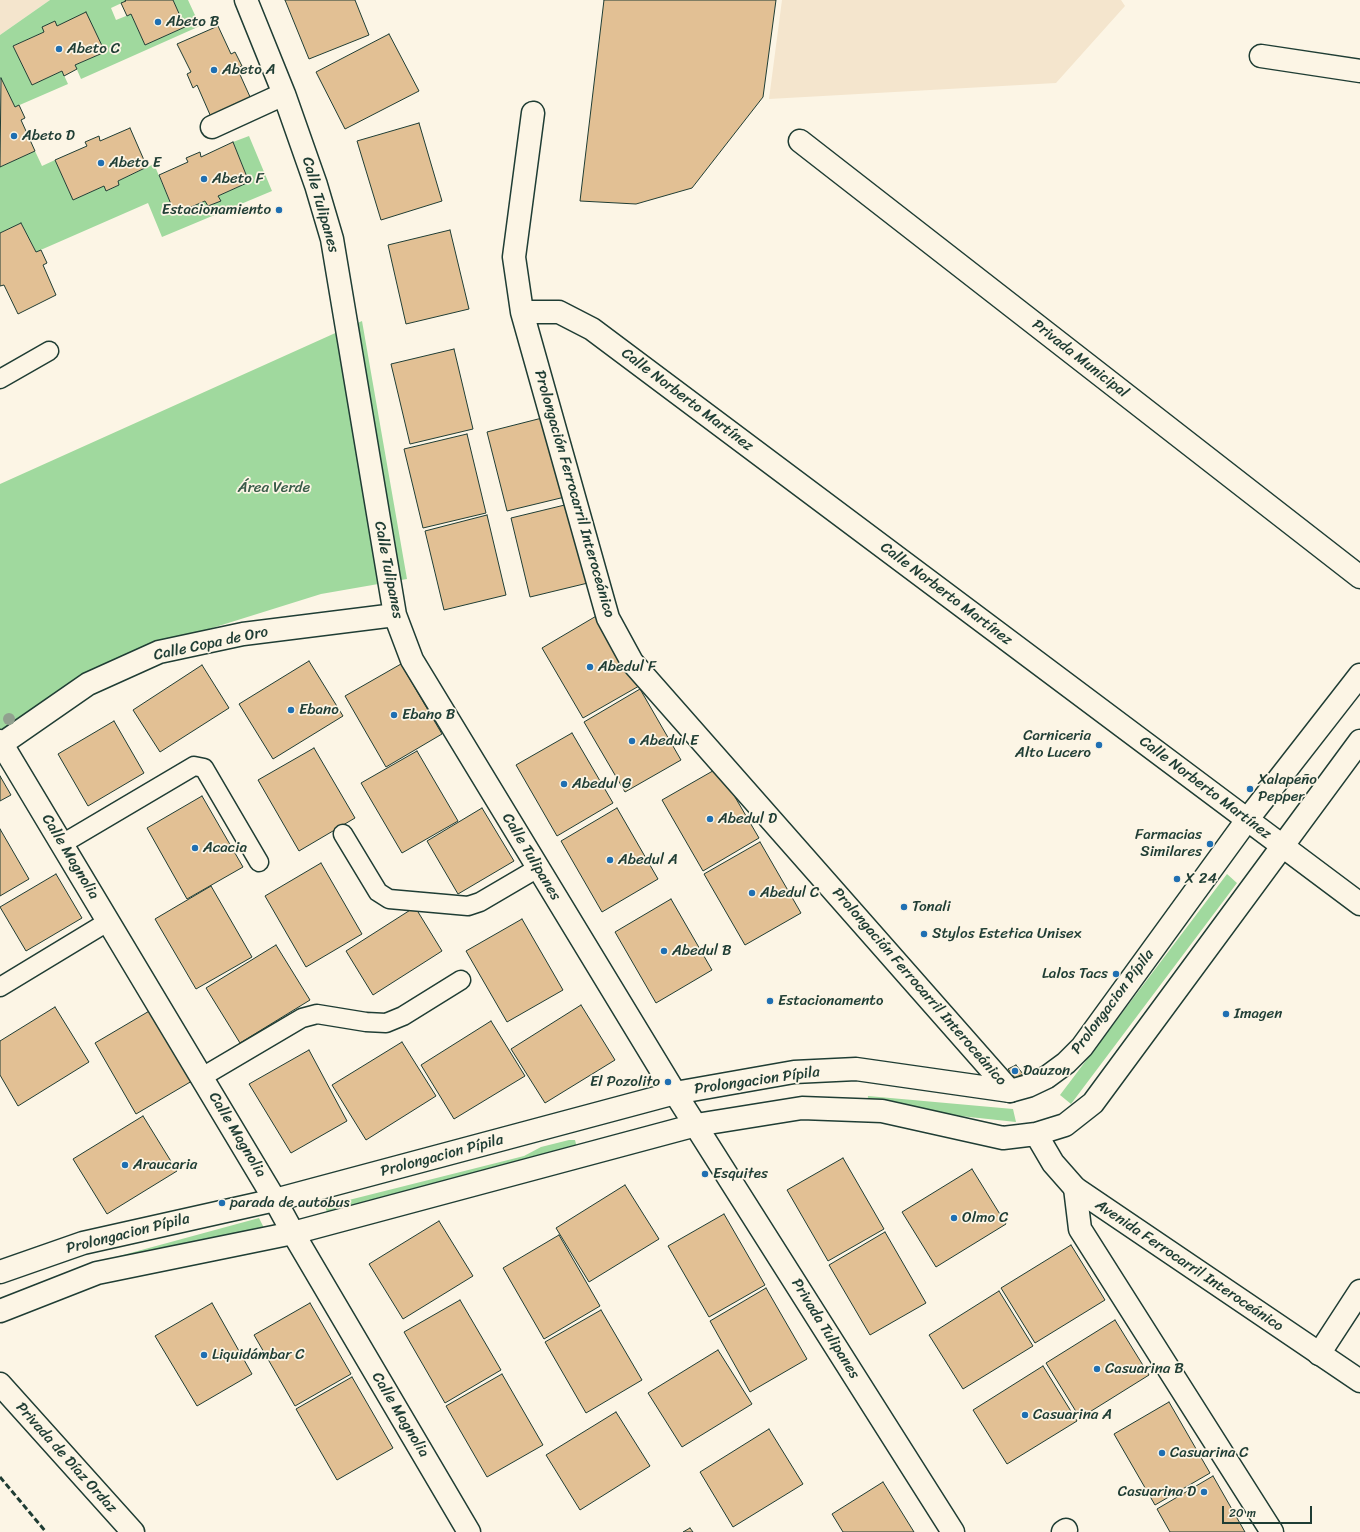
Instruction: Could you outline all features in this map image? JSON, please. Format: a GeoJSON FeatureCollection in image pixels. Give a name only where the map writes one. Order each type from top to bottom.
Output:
{"type":"FeatureCollection","features":[{"type":"Feature","properties":{"kind":"street","name":"Calle Tulipanes"},"geometry":{"type":"LineString","coordinates":[[246,0],[284,94],[332,239],[395,615],[412,660],[675,1093],[696,1125]]}},
{"type":"Feature","properties":{"kind":"street"},"geometry":{"type":"LineString","coordinates":[[1261,56],[1360,71]]}},
{"type":"Feature","properties":{"kind":"street"},"geometry":{"type":"LineString","coordinates":[[212,127],[284,94]]}},
{"type":"Feature","properties":{"kind":"street","name":"Prolongación Ferrocarril Interoceánico"},"geometry":{"type":"LineString","coordinates":[[533,113],[514,257],[522,312],[608,618],[632,662],[1010,1091]]}},
{"type":"Feature","properties":{"kind":"street","name":"Privada Municipal"},"geometry":{"type":"LineString","coordinates":[[800,142],[1360,577]]}},
{"type":"Feature","properties":{"kind":"street","name":"Calle Norberto Martínez"},"geometry":{"type":"LineString","coordinates":[[522,312],[559,312],[592,328],[1360,904]]}},
{"type":"Feature","properties":{"kind":"street","name":"Calle Copa de Oro"},"geometry":{"type":"LineString","coordinates":[[1,742],[88,684],[159,652],[243,634],[395,615]]}},
{"type":"Feature","properties":{"kind":"street","name":"Prolongacion Pípila"},"geometry":{"type":"LineString","coordinates":[[0,1272],[83,1243],[275,1200],[675,1093],[794,1072],[856,1069],[1010,1091],[1028,1086],[1047,1077],[1066,1064],[1082,1047],[1247,820],[1360,675]]}},
{"type":"Feature","properties":{"kind":"street","name":"Prolongacion Pípila"},"geometry":{"type":"LineString","coordinates":[[0,1311],[97,1273],[293,1233],[696,1125],[802,1108],[882,1111],[1003,1138],[1036,1134],[1065,1125],[1093,1103],[1360,741]]}},
{"type":"Feature","properties":{"kind":"street","name":"Calle Magnolia"},"geometry":{"type":"LineString","coordinates":[[1,742],[275,1200],[469,1532]]}},
{"type":"Feature","properties":{"kind":"street","name":"Privada Tulipanes"},"geometry":{"type":"LineString","coordinates":[[696,1125],[953,1532]]}},
{"type":"Feature","properties":{"kind":"street","name":"Avenida Ferrocarril Interoceánico"},"geometry":{"type":"LineString","coordinates":[[1036,1134],[1053,1163],[1074,1188],[1360,1381]]}},
{"type":"Feature","properties":{"kind":"street"},"geometry":{"type":"LineString","coordinates":[[1074,1188],[1080,1229],[1272,1532]]}},
{"type":"Feature","properties":{"kind":"street"},"geometry":{"type":"LineString","coordinates":[[83,1243],[97,1273]]}},
{"type":"Feature","properties":{"kind":"street"},"geometry":{"type":"LineString","coordinates":[[1319,1354],[1360,1291]]}},
{"type":"Feature","properties":{"kind":"street","name":"Privada de Díaz Ordaz"},"geometry":{"type":"LineString","coordinates":[[0,1384],[133,1532]]}},
{"type":"Feature","properties":{"kind":"lane"},"geometry":{"type":"LineString","coordinates":[[0,379],[49,351]]}},
{"type":"Feature","properties":{"kind":"lane"},"geometry":{"type":"LineString","coordinates":[[62,844],[194,766],[204,768],[259,862]]}},
{"type":"Feature","properties":{"kind":"lane"},"geometry":{"type":"LineString","coordinates":[[343,834],[378,892],[389,899],[468,906],[480,902],[538,868]]}},
{"type":"Feature","properties":{"kind":"lane"},"geometry":{"type":"LineString","coordinates":[[0,987],[109,921]]}},
{"type":"Feature","properties":{"kind":"lane"},"geometry":{"type":"LineString","coordinates":[[202,1077],[302,1018],[317,1014],[366,1022],[386,1023],[402,1016],[461,980]]}},
{"type":"Feature","properties":{"kind":"shaded area"},"geometry":{"type":"Polygon","coordinates":[[[0,0],[50,0],[0,35],[0,0]]]}},
{"type":"Feature","properties":{"kind":"shaded area"},"geometry":{"type":"Polygon","coordinates":[[[782,0],[1121,0],[1125,6],[1056,83],[769,99],[782,0]]]}},
{"type":"Feature","properties":{"kind":"green space"},"geometry":{"type":"Polygon","coordinates":[[[50,0],[125,0],[126,1],[111,8],[116,20],[131,14],[145,45],[185,27],[173,0],[188,0],[200,26],[81,79],[75,65],[105,52],[86,13],[57,26],[55,22],[44,32],[13,46],[32,85],[62,71],[68,84],[15,107],[0,79],[0,35],[50,0]]]}},
{"type":"Feature","properties":{"kind":"green space"},"geometry":{"type":"Polygon","coordinates":[[[249,136],[272,191],[162,237],[148,203],[36,252],[21,223],[0,233],[0,167],[35,151],[42,166],[55,160],[73,200],[104,186],[107,191],[119,185],[118,181],[154,164],[175,214],[205,201],[208,206],[221,201],[218,196],[249,182],[233,142],[249,136]]]}},
{"type":"Feature","properties":{"kind":"green space","name":"Área Verde"},"geometry":{"type":"Polygon","coordinates":[[[362,321],[407,579],[321,594],[161,644],[0,736],[0,484],[362,321]]]}},
{"type":"Feature","properties":{"kind":"green space"},"geometry":{"type":"Polygon","coordinates":[[[1227,874],[1237,883],[1071,1104],[1060,1095],[1227,874]]]}},
{"type":"Feature","properties":{"kind":"green space"},"geometry":{"type":"Polygon","coordinates":[[[868,1096],[1013,1109],[1016,1122],[867,1106],[868,1096]]]}},
{"type":"Feature","properties":{"kind":"green space"},"geometry":{"type":"Polygon","coordinates":[[[569,1140],[575,1140],[578,1152],[329,1219],[325,1206],[524,1156],[541,1147],[569,1140]]]}},
{"type":"Feature","properties":{"kind":"green space"},"geometry":{"type":"Polygon","coordinates":[[[259,1218],[267,1234],[121,1275],[112,1258],[259,1218]]]}},
{"type":"Feature","properties":{"kind":"building","name":"Abeto B"},"geometry":{"type":"Polygon","coordinates":[[[125,0],[173,0],[185,27],[145,45],[131,14],[127,16],[121,3],[126,1],[125,0]]]}},
{"type":"Feature","properties":{"kind":"building"},"geometry":{"type":"Polygon","coordinates":[[[285,0],[355,0],[369,35],[309,59],[285,0]]]}},
{"type":"Feature","properties":{"kind":"building"},"geometry":{"type":"Polygon","coordinates":[[[604,0],[776,0],[763,97],[692,188],[636,204],[580,201],[604,0]]]}},
{"type":"Feature","properties":{"kind":"building","name":"Abeto C"},"geometry":{"type":"Polygon","coordinates":[[[86,12],[105,52],[75,65],[77,69],[64,76],[62,71],[32,85],[13,46],[44,32],[42,27],[55,21],[57,26],[86,12]]]}},
{"type":"Feature","properties":{"kind":"building","name":"Abeto A"},"geometry":{"type":"Polygon","coordinates":[[[218,26],[231,54],[235,52],[242,66],[237,68],[251,99],[211,117],[197,85],[193,88],[187,74],[191,72],[177,44],[218,26]]]}},
{"type":"Feature","properties":{"kind":"building"},"geometry":{"type":"Polygon","coordinates":[[[389,34],[419,91],[345,129],[316,72],[389,34]]]}},
{"type":"Feature","properties":{"kind":"building","name":"Abeto D"},"geometry":{"type":"Polygon","coordinates":[[[1,78],[15,107],[19,105],[25,118],[21,120],[35,151],[0,167],[1,78]]]}},
{"type":"Feature","properties":{"kind":"building"},"geometry":{"type":"Polygon","coordinates":[[[419,123],[442,201],[381,220],[357,141],[419,123]]]}},
{"type":"Feature","properties":{"kind":"building","name":"Abeto E"},"geometry":{"type":"Polygon","coordinates":[[[130,128],[147,167],[118,181],[119,185],[106,191],[104,186],[73,200],[55,160],[87,146],[85,142],[99,136],[100,141],[130,128]]]}},
{"type":"Feature","properties":{"kind":"building","name":"Abeto F"},"geometry":{"type":"Polygon","coordinates":[[[233,142],[249,182],[218,196],[221,201],[208,206],[205,201],[175,214],[159,175],[188,162],[186,158],[200,152],[201,157],[233,142]]]}},
{"type":"Feature","properties":{"kind":"building"},"geometry":{"type":"Polygon","coordinates":[[[21,223],[36,252],[41,250],[47,263],[43,265],[56,295],[18,314],[4,285],[0,286],[0,233],[21,223]]]}},
{"type":"Feature","properties":{"kind":"building"},"geometry":{"type":"Polygon","coordinates":[[[450,230],[469,309],[406,324],[388,245],[450,230]]]}},
{"type":"Feature","properties":{"kind":"building"},"geometry":{"type":"Polygon","coordinates":[[[454,349],[473,429],[410,444],[391,364],[454,349]]]}},
{"type":"Feature","properties":{"kind":"building"},"geometry":{"type":"Polygon","coordinates":[[[550,416],[569,496],[507,511],[487,432],[550,416]]]}},
{"type":"Feature","properties":{"kind":"building"},"geometry":{"type":"Polygon","coordinates":[[[467,434],[486,513],[423,528],[404,449],[467,434]]]}},
{"type":"Feature","properties":{"kind":"building"},"geometry":{"type":"Polygon","coordinates":[[[573,503],[592,582],[530,597],[511,518],[573,503]]]}},
{"type":"Feature","properties":{"kind":"building"},"geometry":{"type":"Polygon","coordinates":[[[487,515],[506,595],[444,610],[425,531],[487,515]]]}},
{"type":"Feature","properties":{"kind":"building","name":"Abedul F"},"geometry":{"type":"Polygon","coordinates":[[[598,615],[639,686],[583,718],[542,648],[598,615]]]}},
{"type":"Feature","properties":{"kind":"building","name":"Ebano"},"geometry":{"type":"Polygon","coordinates":[[[309,661],[343,716],[273,759],[239,704],[309,661]]]}},
{"type":"Feature","properties":{"kind":"building","name":"Ebano B"},"geometry":{"type":"Polygon","coordinates":[[[401,664],[442,734],[386,767],[345,696],[401,664]]]}},
{"type":"Feature","properties":{"kind":"building"},"geometry":{"type":"Polygon","coordinates":[[[202,665],[229,708],[160,752],[133,710],[202,665]]]}},
{"type":"Feature","properties":{"kind":"building","name":"Abedul E"},"geometry":{"type":"Polygon","coordinates":[[[640,689],[681,760],[625,792],[584,722],[640,689]]]}},
{"type":"Feature","properties":{"kind":"building"},"geometry":{"type":"Polygon","coordinates":[[[114,721],[144,773],[88,806],[58,754],[114,721]]]}},
{"type":"Feature","properties":{"kind":"building","name":"Abedul G"},"geometry":{"type":"Polygon","coordinates":[[[572,733],[613,803],[557,836],[516,765],[572,733]]]}},
{"type":"Feature","properties":{"kind":"building","name":"Ebano"},"geometry":{"type":"Polygon","coordinates":[[[314,748],[355,818],[299,851],[258,780],[314,748]]]}},
{"type":"Feature","properties":{"kind":"building"},"geometry":{"type":"Polygon","coordinates":[[[417,751],[458,821],[402,853],[361,783],[417,751]]]}},
{"type":"Feature","properties":{"kind":"building","name":"Abedul D"},"geometry":{"type":"Polygon","coordinates":[[[718,768],[759,838],[703,871],[662,800],[718,768]]]}},
{"type":"Feature","properties":{"kind":"building"},"geometry":{"type":"Polygon","coordinates":[[[0,776],[11,795],[0,801],[0,776]]]}},
{"type":"Feature","properties":{"kind":"building","name":"Acacia"},"geometry":{"type":"Polygon","coordinates":[[[202,796],[243,867],[187,899],[147,828],[202,796]]]}},
{"type":"Feature","properties":{"kind":"building"},"geometry":{"type":"Polygon","coordinates":[[[482,808],[514,861],[458,894],[427,841],[482,808]]]}},
{"type":"Feature","properties":{"kind":"building","name":"Abedul A"},"geometry":{"type":"Polygon","coordinates":[[[617,808],[658,879],[602,912],[561,841],[617,808]]]}},
{"type":"Feature","properties":{"kind":"building"},"geometry":{"type":"Polygon","coordinates":[[[0,829],[29,879],[0,896],[0,829]]]}},
{"type":"Feature","properties":{"kind":"building","name":"Abedul C"},"geometry":{"type":"Polygon","coordinates":[[[760,842],[801,913],[745,945],[704,874],[760,842]]]}},
{"type":"Feature","properties":{"kind":"building"},"geometry":{"type":"Polygon","coordinates":[[[321,863],[362,934],[306,967],[265,896],[321,863]]]}},
{"type":"Feature","properties":{"kind":"building"},"geometry":{"type":"Polygon","coordinates":[[[56,874],[82,918],[26,951],[0,907],[56,874]]]}},
{"type":"Feature","properties":{"kind":"building"},"geometry":{"type":"Polygon","coordinates":[[[211,886],[252,957],[196,989],[155,919],[211,886]]]}},
{"type":"Feature","properties":{"kind":"building","name":"Abedul B"},"geometry":{"type":"Polygon","coordinates":[[[671,899],[712,970],[656,1003],[615,932],[671,899]]]}},
{"type":"Feature","properties":{"kind":"building"},"geometry":{"type":"Polygon","coordinates":[[[415,907],[442,951],[373,995],[346,951],[415,907]]]}},
{"type":"Feature","properties":{"kind":"building"},"geometry":{"type":"Polygon","coordinates":[[[522,919],[563,990],[507,1022],[466,951],[522,919]]]}},
{"type":"Feature","properties":{"kind":"building"},"geometry":{"type":"Polygon","coordinates":[[[276,945],[310,1000],[240,1043],[206,988],[276,945]]]}},
{"type":"Feature","properties":{"kind":"building"},"geometry":{"type":"Polygon","coordinates":[[[581,1005],[615,1060],[545,1103],[511,1049],[581,1005]]]}},
{"type":"Feature","properties":{"kind":"building"},"geometry":{"type":"Polygon","coordinates":[[[55,1007],[89,1062],[18,1106],[0,1075],[0,1041],[55,1007]]]}},
{"type":"Feature","properties":{"kind":"building","name":"Araucaria"},"geometry":{"type":"Polygon","coordinates":[[[151,1010],[192,1081],[136,1114],[95,1043],[151,1010]]]}},
{"type":"Feature","properties":{"kind":"building"},"geometry":{"type":"Polygon","coordinates":[[[491,1021],[525,1076],[454,1119],[421,1065],[491,1021]]]}},
{"type":"Feature","properties":{"kind":"building"},"geometry":{"type":"Polygon","coordinates":[[[402,1042],[436,1096],[366,1140],[332,1085],[402,1042]]]}},
{"type":"Feature","properties":{"kind":"building"},"geometry":{"type":"Polygon","coordinates":[[[309,1050],[347,1121],[291,1153],[249,1084],[309,1050]]]}},
{"type":"Feature","properties":{"kind":"building","name":"Dauzon"},"geometry":{"type":"Polygon","coordinates":[[[1016,1065],[1023,1074],[1015,1078],[1008,1069],[1016,1065]]]}},
{"type":"Feature","properties":{"kind":"building","name":"Araucaria"},"geometry":{"type":"Polygon","coordinates":[[[143,1116],[177,1171],[107,1214],[73,1159],[143,1116]]]}},
{"type":"Feature","properties":{"kind":"building"},"geometry":{"type":"Polygon","coordinates":[[[843,1158],[884,1229],[828,1261],[787,1190],[843,1158]]]}},
{"type":"Feature","properties":{"kind":"building","name":"Olmo C"},"geometry":{"type":"Polygon","coordinates":[[[972,1169],[1006,1224],[936,1267],[902,1212],[972,1169]]]}},
{"type":"Feature","properties":{"kind":"building"},"geometry":{"type":"Polygon","coordinates":[[[625,1185],[659,1239],[589,1282],[556,1228],[625,1185]]]}},
{"type":"Feature","properties":{"kind":"building"},"geometry":{"type":"Polygon","coordinates":[[[724,1214],[765,1285],[709,1317],[668,1246],[724,1214]]]}},
{"type":"Feature","properties":{"kind":"building"},"geometry":{"type":"Polygon","coordinates":[[[439,1221],[473,1276],[403,1319],[369,1264],[439,1221]]]}},
{"type":"Feature","properties":{"kind":"building"},"geometry":{"type":"Polygon","coordinates":[[[885,1232],[926,1303],[870,1335],[829,1265],[885,1232]]]}},
{"type":"Feature","properties":{"kind":"building"},"geometry":{"type":"Polygon","coordinates":[[[559,1235],[600,1306],[544,1339],[503,1268],[559,1235]]]}},
{"type":"Feature","properties":{"kind":"building"},"geometry":{"type":"Polygon","coordinates":[[[1071,1245],[1105,1300],[1035,1343],[1001,1288],[1071,1245]]]}},
{"type":"Feature","properties":{"kind":"building"},"geometry":{"type":"Polygon","coordinates":[[[766,1288],[807,1359],[750,1392],[710,1321],[766,1288]]]}},
{"type":"Feature","properties":{"kind":"building"},"geometry":{"type":"Polygon","coordinates":[[[999,1291],[1033,1346],[963,1389],[929,1335],[999,1291]]]}},
{"type":"Feature","properties":{"kind":"building"},"geometry":{"type":"Polygon","coordinates":[[[460,1300],[501,1370],[445,1403],[404,1332],[460,1300]]]}},
{"type":"Feature","properties":{"kind":"building","name":"Liquidámbar C"},"geometry":{"type":"Polygon","coordinates":[[[212,1303],[252,1374],[197,1406],[155,1336],[212,1303]]]}},
{"type":"Feature","properties":{"kind":"building"},"geometry":{"type":"Polygon","coordinates":[[[310,1303],[351,1374],[295,1406],[254,1335],[310,1303]]]}},
{"type":"Feature","properties":{"kind":"building"},"geometry":{"type":"Polygon","coordinates":[[[601,1310],[642,1380],[586,1413],[545,1342],[601,1310]]]}},
{"type":"Feature","properties":{"kind":"building","name":"Casuarina B"},"geometry":{"type":"Polygon","coordinates":[[[1115,1320],[1149,1375],[1080,1418],[1046,1363],[1115,1320]]]}},
{"type":"Feature","properties":{"kind":"building"},"geometry":{"type":"Polygon","coordinates":[[[718,1350],[752,1404],[682,1447],[648,1393],[718,1350]]]}},
{"type":"Feature","properties":{"kind":"building","name":"Casuarina A"},"geometry":{"type":"Polygon","coordinates":[[[1043,1366],[1077,1421],[1007,1464],[973,1410],[1043,1366]]]}},
{"type":"Feature","properties":{"kind":"building"},"geometry":{"type":"Polygon","coordinates":[[[502,1374],[543,1445],[487,1477],[446,1406],[502,1374]]]}},
{"type":"Feature","properties":{"kind":"building"},"geometry":{"type":"Polygon","coordinates":[[[352,1377],[393,1448],[337,1480],[296,1409],[352,1377]]]}},
{"type":"Feature","properties":{"kind":"building","name":"Casuarina C"},"geometry":{"type":"Polygon","coordinates":[[[1169,1402],[1210,1473],[1155,1505],[1114,1434],[1169,1402]]]}},
{"type":"Feature","properties":{"kind":"building"},"geometry":{"type":"Polygon","coordinates":[[[616,1412],[650,1466],[580,1510],[546,1455],[616,1412]]]}},
{"type":"Feature","properties":{"kind":"building"},"geometry":{"type":"Polygon","coordinates":[[[769,1429],[803,1484],[733,1527],[700,1472],[769,1429]]]}},
{"type":"Feature","properties":{"kind":"building","name":"Casuarina D"},"geometry":{"type":"Polygon","coordinates":[[[1213,1476],[1245,1532],[1170,1532],[1157,1509],[1213,1476]]]}},
{"type":"Feature","properties":{"kind":"building"},"geometry":{"type":"Polygon","coordinates":[[[883,1482],[914,1532],[843,1532],[832,1514],[883,1482]]]}},
{"type":"Feature","properties":{"kind":"building"},"geometry":{"type":"Polygon","coordinates":[[[690,1528],[693,1532],[683,1532],[690,1528]]]}},
{"type":"Feature","properties":{"kind":"railway"},"geometry":{"type":"LineString","coordinates":[[0,1477],[46,1532]]}},
{"type":"Feature","properties":{"kind":"place","name":"Abeto B"},"geometry":{"type":"Point","coordinates":[158,22]}},
{"type":"Feature","properties":{"kind":"place","name":"Abeto C"},"geometry":{"type":"Point","coordinates":[59,49]}},
{"type":"Feature","properties":{"kind":"place","name":"Abeto A"},"geometry":{"type":"Point","coordinates":[214,70]}},
{"type":"Feature","properties":{"kind":"place","name":"Abeto D"},"geometry":{"type":"Point","coordinates":[14,136]}},
{"type":"Feature","properties":{"kind":"place","name":"Abeto E"},"geometry":{"type":"Point","coordinates":[101,163]}},
{"type":"Feature","properties":{"kind":"place","name":"Abeto F"},"geometry":{"type":"Point","coordinates":[204,179]}},
{"type":"Feature","properties":{"kind":"place","name":"Estacionamiento"},"geometry":{"type":"Point","coordinates":[279,210]}},
{"type":"Feature","properties":{"kind":"place","name":"Abedul F"},"geometry":{"type":"Point","coordinates":[590,667]}},
{"type":"Feature","properties":{"kind":"place","name":"Ebano"},"geometry":{"type":"Point","coordinates":[291,710]}},
{"type":"Feature","properties":{"kind":"place","name":"Ebano B"},"geometry":{"type":"Point","coordinates":[394,715]}},
{"type":"Feature","properties":{"kind":"place","name":"Abedul E"},"geometry":{"type":"Point","coordinates":[632,741]}},
{"type":"Feature","properties":{"kind":"place","name":"Carniceria Alto Lucero"},"geometry":{"type":"Point","coordinates":[1099,745]}},
{"type":"Feature","properties":{"kind":"place","name":"Abedul G"},"geometry":{"type":"Point","coordinates":[564,784]}},
{"type":"Feature","properties":{"kind":"place","name":"Xalapeño Pepper"},"geometry":{"type":"Point","coordinates":[1250,789]}},
{"type":"Feature","properties":{"kind":"place","name":"Abedul D"},"geometry":{"type":"Point","coordinates":[710,819]}},
{"type":"Feature","properties":{"kind":"place","name":"Farmacias Similares"},"geometry":{"type":"Point","coordinates":[1210,844]}},
{"type":"Feature","properties":{"kind":"place","name":"Acacia"},"geometry":{"type":"Point","coordinates":[195,848]}},
{"type":"Feature","properties":{"kind":"place","name":"Abedul A"},"geometry":{"type":"Point","coordinates":[610,860]}},
{"type":"Feature","properties":{"kind":"place","name":"X 24"},"geometry":{"type":"Point","coordinates":[1177,879]}},
{"type":"Feature","properties":{"kind":"place","name":"Abedul C"},"geometry":{"type":"Point","coordinates":[752,893]}},
{"type":"Feature","properties":{"kind":"place","name":"Tonali"},"geometry":{"type":"Point","coordinates":[904,907]}},
{"type":"Feature","properties":{"kind":"place","name":"Stylos Estetica Unisex"},"geometry":{"type":"Point","coordinates":[924,934]}},
{"type":"Feature","properties":{"kind":"place","name":"Abedul B"},"geometry":{"type":"Point","coordinates":[664,951]}},
{"type":"Feature","properties":{"kind":"place","name":"Lalos Tacs"},"geometry":{"type":"Point","coordinates":[1116,974]}},
{"type":"Feature","properties":{"kind":"place","name":"Estacionamento"},"geometry":{"type":"Point","coordinates":[770,1001]}},
{"type":"Feature","properties":{"kind":"place","name":"Imagen"},"geometry":{"type":"Point","coordinates":[1226,1014]}},
{"type":"Feature","properties":{"kind":"place","name":"Dauzon"},"geometry":{"type":"Point","coordinates":[1015,1071]}},
{"type":"Feature","properties":{"kind":"place","name":"El Pozolito"},"geometry":{"type":"Point","coordinates":[668,1082]}},
{"type":"Feature","properties":{"kind":"place","name":"Araucaria"},"geometry":{"type":"Point","coordinates":[125,1165]}},
{"type":"Feature","properties":{"kind":"place","name":"Esquites"},"geometry":{"type":"Point","coordinates":[705,1174]}},
{"type":"Feature","properties":{"kind":"place","name":"parada de autobus"},"geometry":{"type":"Point","coordinates":[222,1203]}},
{"type":"Feature","properties":{"kind":"place","name":"Olmo C"},"geometry":{"type":"Point","coordinates":[954,1218]}},
{"type":"Feature","properties":{"kind":"place","name":"Liquidámbar C"},"geometry":{"type":"Point","coordinates":[204,1355]}},
{"type":"Feature","properties":{"kind":"place","name":"Casuarina B"},"geometry":{"type":"Point","coordinates":[1097,1369]}},
{"type":"Feature","properties":{"kind":"place","name":"Casuarina A"},"geometry":{"type":"Point","coordinates":[1025,1415]}},
{"type":"Feature","properties":{"kind":"place","name":"Casuarina C"},"geometry":{"type":"Point","coordinates":[1162,1453]}},
{"type":"Feature","properties":{"kind":"place","name":"Casuarina D"},"geometry":{"type":"Point","coordinates":[1204,1492]}}]}
